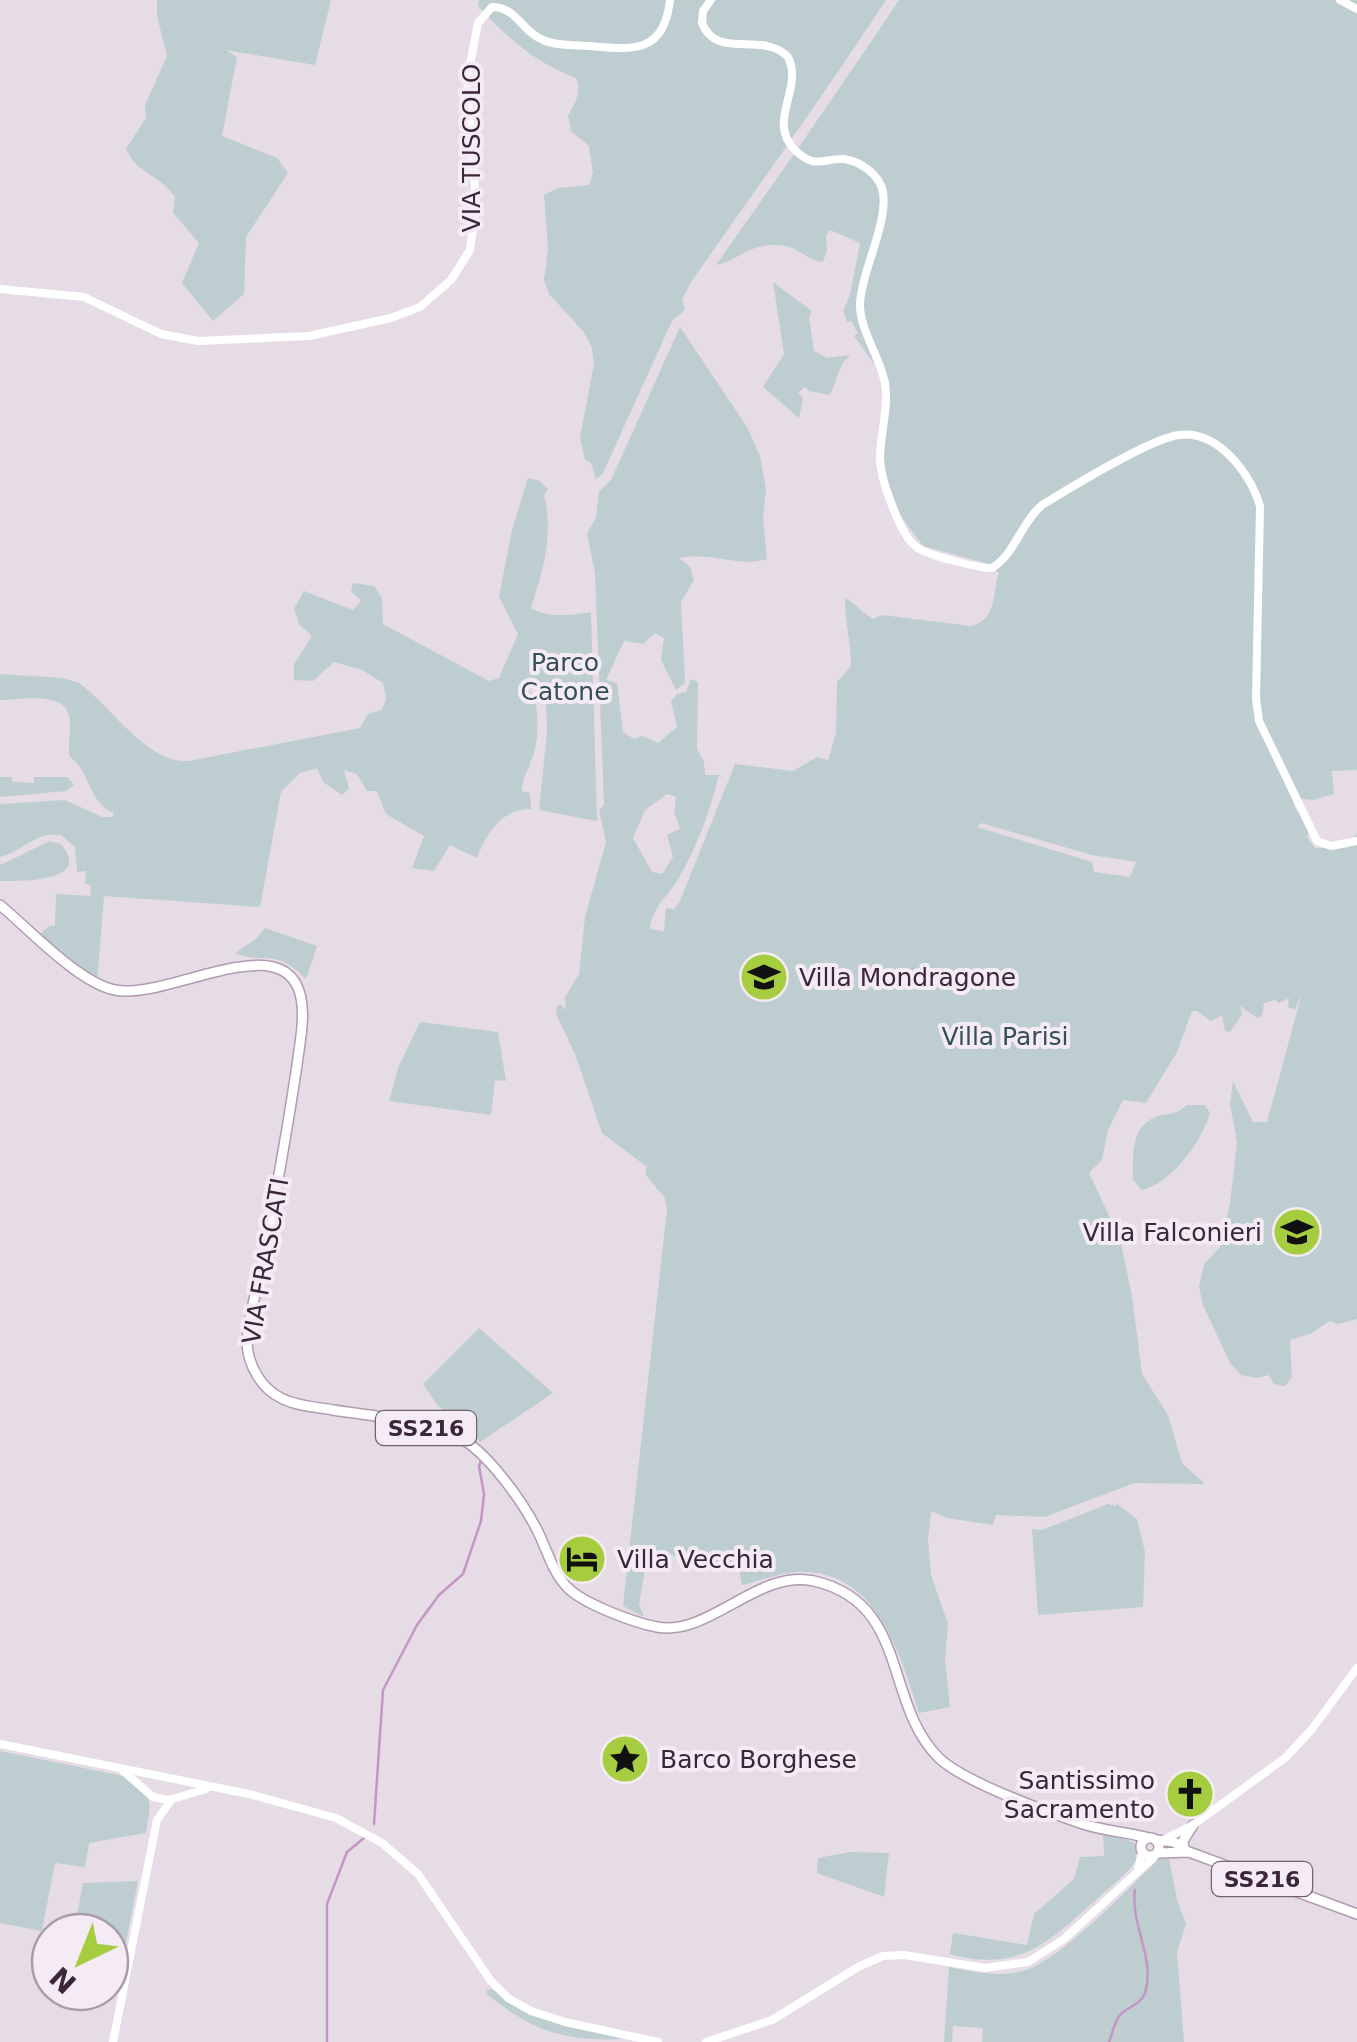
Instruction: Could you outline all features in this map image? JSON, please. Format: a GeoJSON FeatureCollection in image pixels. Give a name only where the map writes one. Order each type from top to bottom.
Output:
{"type":"FeatureCollection","features":[{"type":"Feature","properties":{"kind":"main road","name":"VIA FRASCATI"},"geometry":{"type":"LineString","coordinates":[[0,905],[84,976],[112,990],[147,990],[252,963],[275,968],[295,984],[303,1005],[302,1032],[284,1150],[247,1337],[252,1365],[274,1394],[298,1404],[451,1434],[468,1443],[490,1464],[530,1518],[568,1588],[583,1599],[646,1624],[663,1628],[685,1626],[754,1593],[790,1581],[811,1580],[836,1589],[862,1606],[881,1630],[915,1722],[930,1749],[945,1763],[980,1783],[1084,1824],[1124,1832],[1160,1846]]}},
{"type":"Feature","properties":{"kind":"main road"},"geometry":{"type":"LineString","coordinates":[[1141,1850],[1160,1846],[1186,1851],[1183,1841],[1193,1825]]}},
{"type":"Feature","properties":{"kind":"main road"},"geometry":{"type":"LineString","coordinates":[[1124,1832],[1141,1850]]}},
{"type":"Feature","properties":{"kind":"main road"},"geometry":{"type":"LineString","coordinates":[[1141,1850],[1160,1846]]}},
{"type":"Feature","properties":{"kind":"main road","name":"SS216"},"geometry":{"type":"LineString","coordinates":[[1186,1851],[1357,1914]]}},
{"type":"Feature","properties":{"kind":"street","name":"VIA TUSCOLO"},"geometry":{"type":"LineString","coordinates":[[0,289],[84,298],[156,332],[194,341],[309,336],[406,314],[442,291],[470,250],[476,200],[466,85],[480,17],[488,8],[501,7],[513,12],[539,38],[629,50],[650,43],[663,26],[670,0]]}},
{"type":"Feature","properties":{"kind":"street"},"geometry":{"type":"LineString","coordinates":[[711,0],[702,20],[714,40],[721,44],[770,45],[788,58],[793,79],[782,123],[792,148],[815,162],[856,162],[881,186],[882,208],[860,304],[884,383],[886,405],[880,460],[885,486],[908,538],[918,548],[992,568],[1006,558],[1030,516],[1042,505],[1158,440],[1184,434],[1198,436],[1222,450],[1244,471],[1256,490],[1260,506],[1256,698],[1260,721],[1317,840],[1331,846],[1357,841]]}},
{"type":"Feature","properties":{"kind":"street"},"geometry":{"type":"LineString","coordinates":[[1340,0],[1357,9]]}},
{"type":"Feature","properties":{"kind":"street"},"geometry":{"type":"LineString","coordinates":[[706,2042],[772,2020],[882,1956],[904,1955],[985,1968],[1028,1962],[1064,1939],[1160,1846],[1180,1837],[1178,1831],[1193,1825],[1285,1758],[1357,1668]]}},
{"type":"Feature","properties":{"kind":"street"},"geometry":{"type":"LineString","coordinates":[[0,1744],[313,1810],[356,1828],[389,1848],[427,1884],[491,1981],[519,2005],[565,2022],[658,2042]]}},
{"type":"Feature","properties":{"kind":"street"},"geometry":{"type":"LineString","coordinates":[[118,1768],[153,1797],[172,1799]]}},
{"type":"Feature","properties":{"kind":"street"},"geometry":{"type":"LineString","coordinates":[[140,1786],[142,1778],[149,1776]]}},
{"type":"Feature","properties":{"kind":"street"},"geometry":{"type":"LineString","coordinates":[[184,1782],[184,1795]]}},
{"type":"Feature","properties":{"kind":"street"},"geometry":{"type":"LineString","coordinates":[[113,2042],[157,1820],[172,1799],[215,1788]]}},
{"type":"Feature","properties":{"kind":"street"},"geometry":{"type":"LineString","coordinates":[[153,1797],[157,1820]]}},
{"type":"Feature","properties":{"kind":"street"},"geometry":{"type":"LineString","coordinates":[[1135,1872],[1141,1850]]}},
{"type":"Feature","properties":{"kind":"green space"},"geometry":{"type":"Polygon","coordinates":[[[157,0],[331,0],[315,65],[226,50],[237,57],[222,136],[277,158],[288,173],[246,237],[244,294],[213,321],[182,283],[199,243],[173,213],[175,197],[137,164],[126,149],[146,118],[145,105],[167,56],[157,0]]]}},
{"type":"Feature","properties":{"kind":"green space"},"geometry":{"type":"Polygon","coordinates":[[[479,0],[886,0],[691,282],[682,300],[685,310],[672,321],[603,473],[596,479],[591,463],[585,460],[580,437],[594,364],[592,348],[584,332],[549,294],[544,280],[548,249],[544,195],[559,188],[589,185],[593,173],[589,146],[571,131],[568,116],[577,98],[578,84],[576,78],[548,65],[511,39],[478,6],[479,0]]]}},
{"type":"Feature","properties":{"kind":"green space","name":"Villa Parisi"},"geometry":{"type":"Polygon","coordinates":[[[899,0],[1357,0],[1357,770],[1332,771],[1334,794],[1313,800],[1292,798],[1296,811],[1308,818],[1311,826],[1307,837],[1315,848],[1346,848],[1357,833],[1357,1319],[1338,1324],[1330,1321],[1310,1334],[1290,1340],[1292,1377],[1285,1386],[1274,1384],[1269,1375],[1241,1375],[1230,1363],[1203,1305],[1199,1287],[1204,1264],[1220,1247],[1230,1203],[1237,1142],[1230,1104],[1233,1081],[1253,1122],[1267,1122],[1302,993],[1295,1010],[1288,1007],[1289,998],[1279,1003],[1275,1000],[1264,1003],[1262,1016],[1257,1018],[1240,1006],[1242,1015],[1230,1032],[1225,1031],[1222,1015],[1211,1021],[1192,1011],[1177,1052],[1146,1103],[1123,1100],[1108,1130],[1102,1160],[1089,1173],[1120,1239],[1142,1374],[1168,1415],[1182,1463],[1205,1484],[1134,1483],[1045,1517],[996,1515],[993,1525],[947,1518],[931,1511],[931,1575],[948,1624],[945,1660],[950,1707],[919,1713],[903,1665],[880,1618],[846,1583],[823,1574],[795,1572],[742,1585],[738,1564],[648,1552],[639,1605],[644,1617],[623,1606],[667,1210],[665,1198],[645,1174],[647,1167],[602,1133],[575,1054],[556,1014],[560,1004],[566,1010],[565,997],[579,974],[585,917],[606,842],[599,810],[604,805],[595,573],[587,534],[596,517],[599,492],[611,480],[680,327],[747,427],[760,456],[766,489],[763,520],[767,559],[746,562],[701,556],[679,558],[690,567],[694,580],[681,602],[685,683],[676,690],[661,660],[664,638],[655,633],[643,644],[624,641],[606,680],[617,683],[623,732],[634,739],[642,736],[658,743],[677,727],[671,701],[686,692],[691,679],[698,682],[697,749],[705,775],[719,775],[696,843],[657,909],[650,929],[664,931],[666,908],[674,909],[680,901],[735,764],[793,771],[817,757],[828,760],[836,733],[837,682],[851,666],[845,598],[873,619],[882,615],[971,626],[986,617],[993,603],[999,573],[989,564],[923,546],[901,516],[883,469],[888,383],[854,336],[858,333],[843,311],[860,243],[830,230],[823,262],[790,247],[773,245],[716,265],[899,0]],[[667,794],[645,810],[633,838],[652,872],[662,874],[673,857],[667,835],[680,829],[674,812],[676,797],[667,794]],[[981,823],[977,827],[1092,862],[1094,872],[1130,877],[1136,862],[1092,855],[981,823]]]}},
{"type":"Feature","properties":{"kind":"green space"},"geometry":{"type":"Polygon","coordinates":[[[773,282],[812,311],[809,317],[814,351],[827,358],[850,355],[842,364],[830,395],[805,387],[798,393],[803,398],[799,418],[763,387],[784,354],[773,282]]]}},
{"type":"Feature","properties":{"kind":"green space","name":"Parco Catone"},"geometry":{"type":"Polygon","coordinates":[[[528,478],[540,481],[548,489],[544,495],[546,552],[531,608],[553,615],[591,612],[597,821],[539,810],[546,703],[530,677],[527,689],[535,697],[537,737],[522,791],[530,793],[531,809],[512,813],[496,824],[477,858],[450,845],[434,871],[412,868],[424,836],[386,814],[377,791],[367,791],[357,774],[344,770],[349,788],[342,795],[323,782],[317,768],[300,773],[281,792],[260,907],[104,896],[97,983],[39,935],[55,926],[56,894],[90,896],[91,885],[85,884],[86,871],[77,872],[75,847],[61,835],[44,836],[0,857],[0,804],[65,800],[102,817],[113,817],[114,813],[99,802],[70,757],[70,720],[65,707],[39,698],[0,700],[0,674],[63,678],[79,683],[144,744],[174,759],[189,761],[360,728],[368,714],[382,710],[386,699],[383,683],[362,670],[334,662],[313,681],[294,680],[294,664],[312,636],[299,624],[294,609],[304,591],[353,610],[361,601],[351,591],[353,583],[374,586],[382,598],[383,624],[489,681],[499,678],[518,634],[499,597],[512,530],[528,478]]]}},
{"type":"Feature","properties":{"kind":"green space"},"geometry":{"type":"Polygon","coordinates":[[[0,777],[34,783],[34,777],[68,777],[74,785],[66,791],[0,797],[0,777]]]}},
{"type":"Feature","properties":{"kind":"green space"},"geometry":{"type":"Polygon","coordinates":[[[50,841],[61,844],[69,857],[68,866],[61,873],[36,880],[0,881],[0,865],[50,841]]]}},
{"type":"Feature","properties":{"kind":"green space"},"geometry":{"type":"Polygon","coordinates":[[[265,928],[317,946],[306,979],[277,960],[235,953],[265,928]]]}},
{"type":"Feature","properties":{"kind":"green space"},"geometry":{"type":"Polygon","coordinates":[[[420,1022],[498,1032],[506,1081],[495,1080],[491,1115],[389,1101],[398,1068],[420,1022]]]}},
{"type":"Feature","properties":{"kind":"green space"},"geometry":{"type":"Polygon","coordinates":[[[1187,1105],[1205,1105],[1210,1113],[1200,1136],[1174,1170],[1142,1190],[1133,1180],[1138,1134],[1149,1120],[1187,1105]]]}},
{"type":"Feature","properties":{"kind":"green space"},"geometry":{"type":"Polygon","coordinates":[[[479,1328],[553,1393],[480,1442],[438,1406],[423,1384],[479,1328]]]}},
{"type":"Feature","properties":{"kind":"green space"},"geometry":{"type":"Polygon","coordinates":[[[1116,1503],[1137,1519],[1145,1552],[1143,1607],[1038,1615],[1032,1529],[1042,1530],[1116,1503]]]}},
{"type":"Feature","properties":{"kind":"green space"},"geometry":{"type":"Polygon","coordinates":[[[0,1751],[133,1778],[149,1803],[146,1833],[89,1843],[85,1867],[55,1863],[46,1912],[30,1912],[30,1929],[0,1923],[0,1751]]]}},
{"type":"Feature","properties":{"kind":"green space"},"geometry":{"type":"Polygon","coordinates":[[[1119,1834],[1135,1844],[1137,1860],[1044,1943],[993,1960],[950,1954],[953,1933],[1027,1945],[1034,1914],[1074,1879],[1080,1857],[1104,1856],[1103,1835],[1119,1834]]]}},
{"type":"Feature","properties":{"kind":"green space"},"geometry":{"type":"Polygon","coordinates":[[[850,1852],[889,1853],[884,1897],[817,1873],[818,1858],[850,1852]]]}},
{"type":"Feature","properties":{"kind":"green space"},"geometry":{"type":"Polygon","coordinates":[[[1168,1854],[1186,1924],[1177,1952],[1184,2042],[982,2042],[983,2028],[953,2026],[952,2042],[944,2042],[949,1967],[1007,1974],[1040,1964],[1075,1938],[1168,1854]]]}},
{"type":"Feature","properties":{"kind":"green space"},"geometry":{"type":"Polygon","coordinates":[[[138,1881],[130,1922],[130,1912],[78,1912],[83,1883],[138,1881]]]}},
{"type":"Feature","properties":{"kind":"green space"},"geometry":{"type":"Polygon","coordinates":[[[492,1989],[537,2015],[623,2039],[584,2038],[550,2031],[503,2007],[487,1994],[492,1989]]]}},
{"type":"Feature","properties":{"kind":"waterway"},"geometry":{"type":"LineString","coordinates":[[374,1824],[383,1690],[417,1625],[439,1595],[463,1574],[481,1521],[481,1461]]}},
{"type":"Feature","properties":{"kind":"waterway"},"geometry":{"type":"LineString","coordinates":[[327,2042],[327,1904],[347,1852],[364,1838]]}},
{"type":"Feature","properties":{"kind":"waterway"},"geometry":{"type":"LineString","coordinates":[[1109,2042],[1117,2019],[1143,1997],[1148,1980],[1135,1890]]}},
{"type":"Feature","properties":{"kind":"place","name":"Villa Mondragone"},"geometry":{"type":"Point","coordinates":[764,977]}},
{"type":"Feature","properties":{"kind":"place","name":"Villa Falconieri"},"geometry":{"type":"Point","coordinates":[1297,1232]}},
{"type":"Feature","properties":{"kind":"place","name":"Villa Vecchia"},"geometry":{"type":"Point","coordinates":[582,1559]}},
{"type":"Feature","properties":{"kind":"place","name":"Barco Borghese"},"geometry":{"type":"Point","coordinates":[625,1759]}},
{"type":"Feature","properties":{"kind":"place","name":"Santissimo Sacramento"},"geometry":{"type":"Point","coordinates":[1190,1794]}}]}
